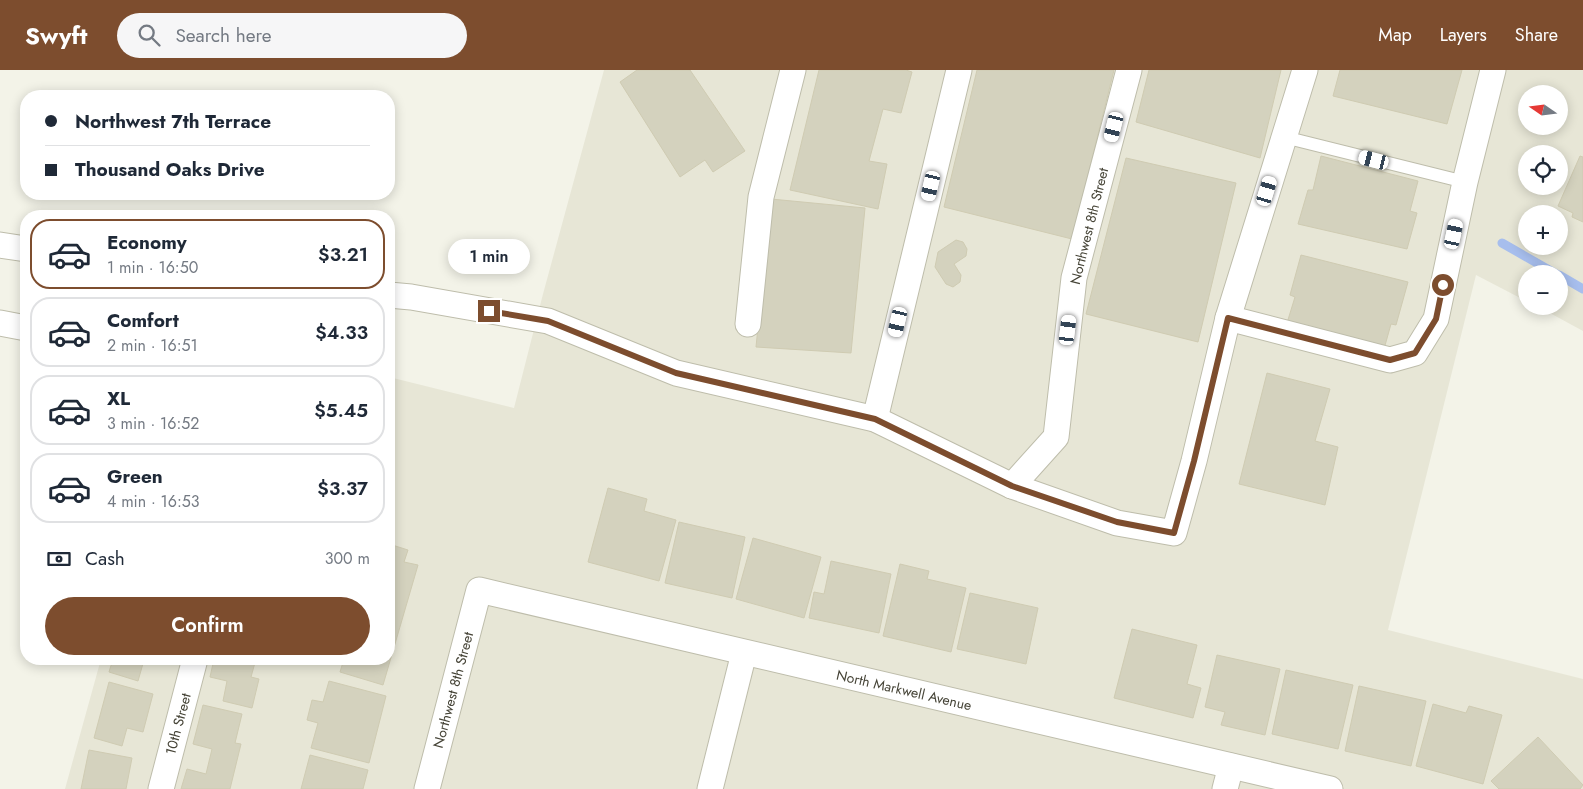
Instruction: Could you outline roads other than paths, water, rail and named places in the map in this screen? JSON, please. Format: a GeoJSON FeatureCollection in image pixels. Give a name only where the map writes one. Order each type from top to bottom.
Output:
{"type":"FeatureCollection","features":[{"type":"Feature","properties":{"kind":"street"},"geometry":{"type":"LineString","coordinates":[[748,324],[761,197],[793,70]]}},
{"type":"Feature","properties":{"kind":"street"},"geometry":{"type":"LineString","coordinates":[[875,419],[959,70]]}},
{"type":"Feature","properties":{"kind":"street","name":"Northwest 8th Street"},"geometry":{"type":"LineString","coordinates":[[1012,486],[1056,437],[1074,278],[1129,70]]}},
{"type":"Feature","properties":{"kind":"street"},"geometry":{"type":"LineString","coordinates":[[395,296],[548,321],[676,373],[875,419],[1012,486],[1117,522],[1174,533],[1194,461],[1228,318],[1305,70]]}},
{"type":"Feature","properties":{"kind":"street"},"geometry":{"type":"LineString","coordinates":[[1228,318],[1390,360],[1415,353],[1436,319],[1465,182],[1493,70]]}},
{"type":"Feature","properties":{"kind":"street"},"geometry":{"type":"LineString","coordinates":[[0,245],[20,249]]}},
{"type":"Feature","properties":{"kind":"street"},"geometry":{"type":"LineString","coordinates":[[0,323],[20,327]]}},
{"type":"Feature","properties":{"kind":"street","name":"Northwest 8th Street"},"geometry":{"type":"LineString","coordinates":[[427,789],[479,590]]}},
{"type":"Feature","properties":{"kind":"street","name":"North Markwell Avenue"},"geometry":{"type":"LineString","coordinates":[[479,590],[744,653],[1228,777],[1330,789]]}},
{"type":"Feature","properties":{"kind":"street"},"geometry":{"type":"LineString","coordinates":[[710,789],[744,653]]}},
{"type":"Feature","properties":{"kind":"street","name":"10th Street"},"geometry":{"type":"LineString","coordinates":[[160,789],[193,665]]}},
{"type":"Feature","properties":{"kind":"lane"},"geometry":{"type":"LineString","coordinates":[[1284,137],[1465,182]]}},
{"type":"Feature","properties":{"kind":"waterway"},"geometry":{"type":"LineString","coordinates":[[1502,243],[1540,265]]}},
{"type":"Feature","properties":{"kind":"waterway"},"geometry":{"type":"LineString","coordinates":[[1568,280],[1583,289]]}}]}
